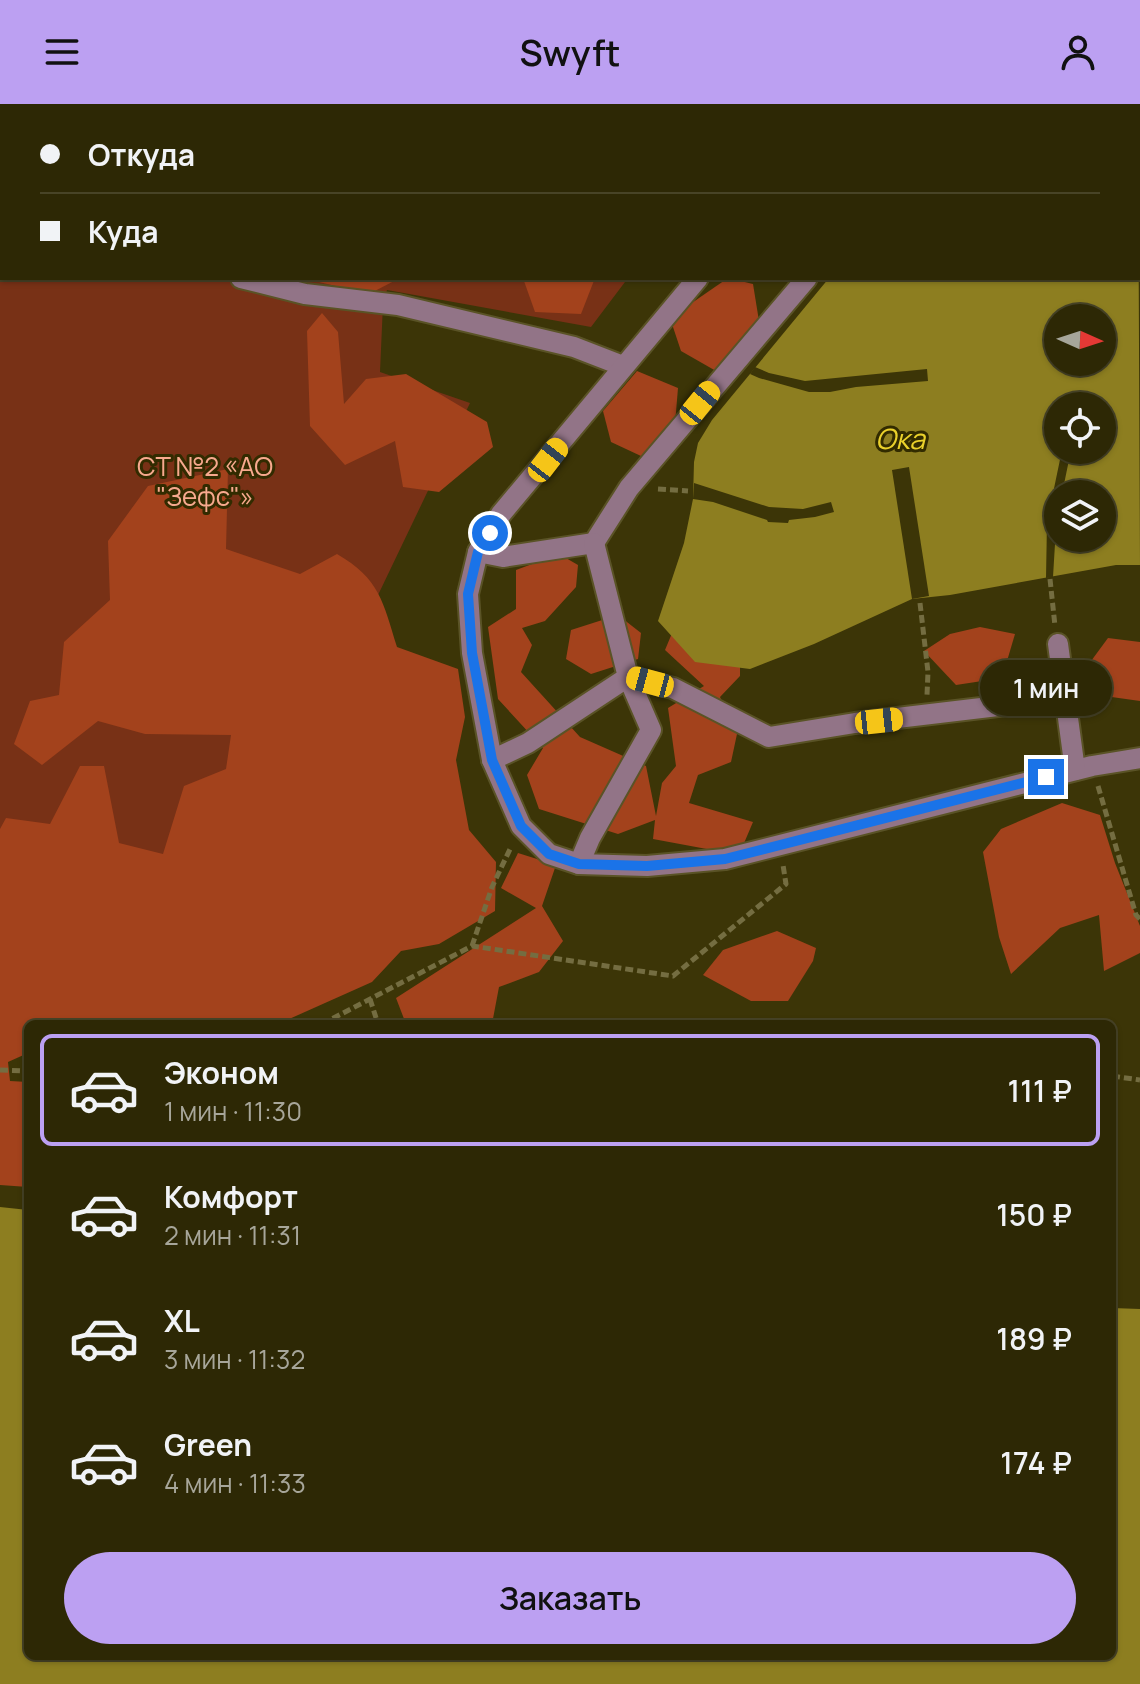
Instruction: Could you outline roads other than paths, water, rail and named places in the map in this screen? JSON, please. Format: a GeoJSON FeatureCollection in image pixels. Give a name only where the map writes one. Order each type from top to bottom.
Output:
{"type":"FeatureCollection","features":[{"type":"Feature","properties":{"kind":"lane"},"geometry":{"type":"LineString","coordinates":[[249,280],[305,294],[398,305],[574,347],[623,366]]}},
{"type":"Feature","properties":{"kind":"lane"},"geometry":{"type":"LineString","coordinates":[[696,280],[501,514],[478,552],[468,594],[472,653],[492,760],[521,826],[549,854],[579,864],[647,866],[725,859],[1084,768],[1140,758]]}},
{"type":"Feature","properties":{"kind":"lane"},"geometry":{"type":"LineString","coordinates":[[579,864],[590,838],[651,730],[628,677],[594,543],[629,488],[805,280]]}},
{"type":"Feature","properties":{"kind":"lane"},"geometry":{"type":"LineString","coordinates":[[478,552],[503,557],[594,543]]}},
{"type":"Feature","properties":{"kind":"lane"},"geometry":{"type":"LineString","coordinates":[[1058,644],[1065,698],[1084,768]]}},
{"type":"Feature","properties":{"kind":"lane"},"geometry":{"type":"LineString","coordinates":[[492,760],[528,743],[628,677],[673,688],[769,737],[855,723],[1065,698]]}},
{"type":"Feature","properties":{"kind":"water","name":"Ока"},"geometry":{"type":"Polygon","coordinates":[[[827,280],[1139,280],[1140,565],[1116,565],[912,599],[814,644],[750,669],[695,662],[658,621],[684,543],[693,499],[698,443],[712,420],[827,280]]]}},
{"type":"Feature","properties":{"kind":"water"},"geometry":{"type":"Polygon","coordinates":[[[0,1207],[24,1210],[24,1660],[1116,1660],[1116,1308],[1140,1309],[1140,1684],[0,1684],[0,1207]]]}},
{"type":"Feature","properties":{"kind":"park label","name":"СТ №2 «АО \"Зефс\"»"},"geometry":{"type":"Point","coordinates":[205,482]}}]}
